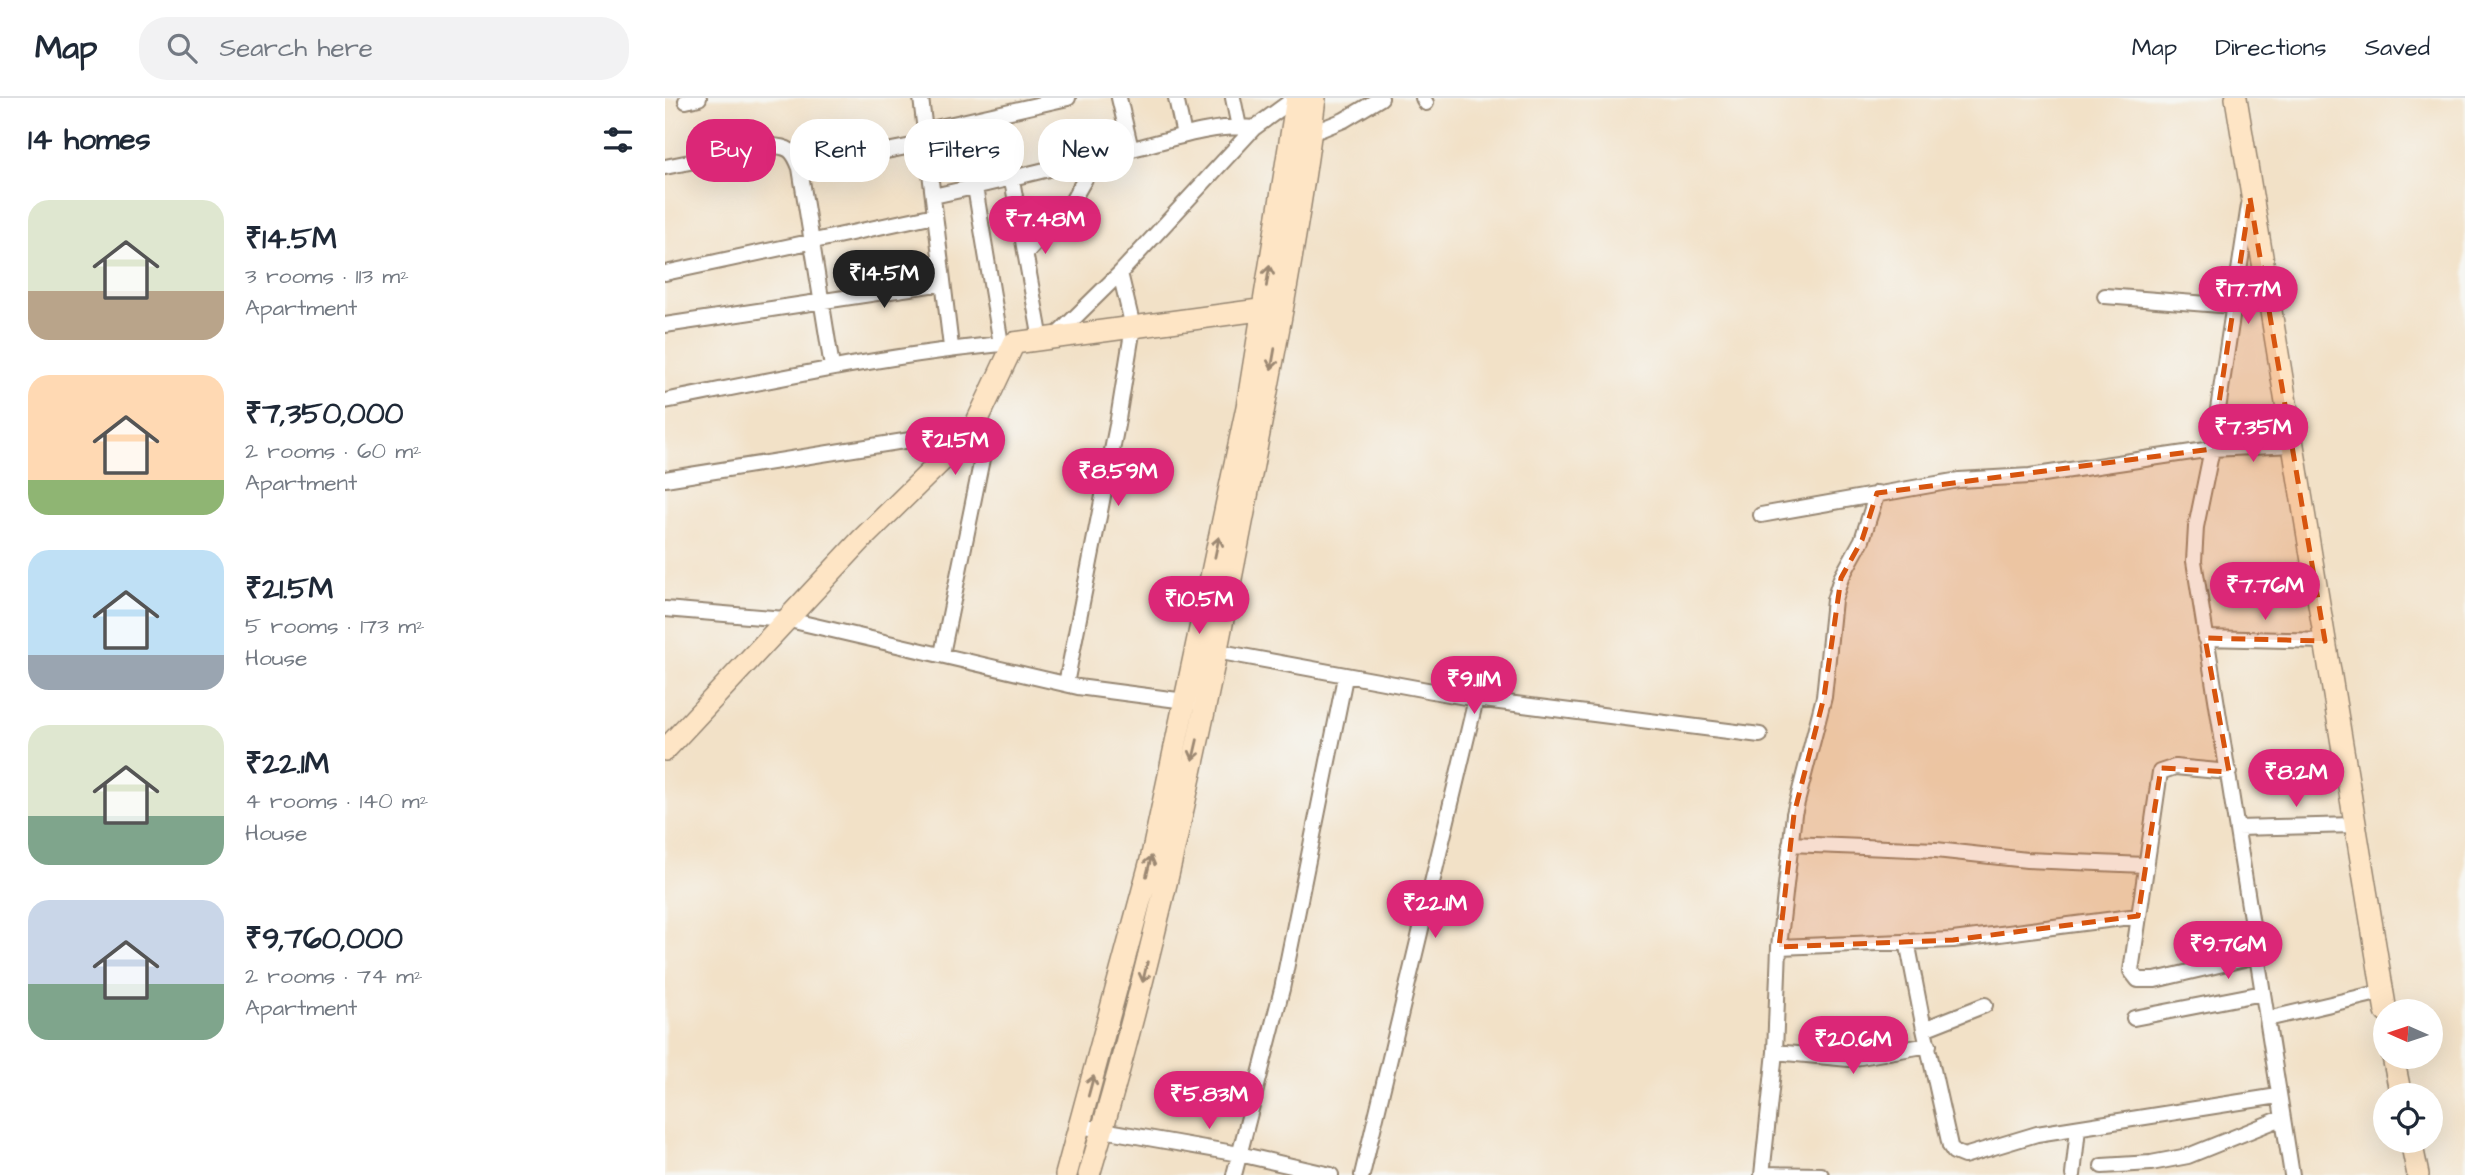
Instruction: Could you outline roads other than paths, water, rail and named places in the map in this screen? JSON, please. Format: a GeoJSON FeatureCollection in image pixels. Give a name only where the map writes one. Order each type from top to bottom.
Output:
{"type":"FeatureCollection","features":[{"type":"Feature","properties":{"kind":"street"},"geometry":{"type":"LineString","coordinates":[[921,98],[924,119]]}},
{"type":"Feature","properties":{"kind":"street"},"geometry":{"type":"LineString","coordinates":[[992,119],[1067,98]]}},
{"type":"Feature","properties":{"kind":"street"},"geometry":{"type":"LineString","coordinates":[[1119,98],[1124,119]]}},
{"type":"Feature","properties":{"kind":"street"},"geometry":{"type":"LineString","coordinates":[[1176,98],[1184,135]]}},
{"type":"Feature","properties":{"kind":"street"},"geometry":{"type":"LineString","coordinates":[[1233,98],[1247,127]]}},
{"type":"Feature","properties":{"kind":"street"},"geometry":{"type":"LineString","coordinates":[[1049,338],[1120,273],[1247,127],[1296,98]]}},
{"type":"Feature","properties":{"kind":"street"},"geometry":{"type":"LineString","coordinates":[[1090,1175],[1138,1002],[1217,651],[1272,309],[1296,98]]}},
{"type":"Feature","properties":{"kind":"street"},"geometry":{"type":"LineString","coordinates":[[1066,1175],[1151,860],[1247,407],[1312,133],[1315,98]]}},
{"type":"Feature","properties":{"kind":"street"},"geometry":{"type":"LineString","coordinates":[[1312,133],[1344,120],[1381,98]]}},
{"type":"Feature","properties":{"kind":"street"},"geometry":{"type":"LineString","coordinates":[[2236,98],[2249,170],[2250,198],[2384,999]]}},
{"type":"Feature","properties":{"kind":"street"},"geometry":{"type":"LineString","coordinates":[[1134,148],[1184,135],[1247,127]]}},
{"type":"Feature","properties":{"kind":"street"},"geometry":{"type":"LineString","coordinates":[[665,167],[769,146],[785,146],[790,149]]}},
{"type":"Feature","properties":{"kind":"street"},"geometry":{"type":"LineString","coordinates":[[802,182],[832,367]]}},
{"type":"Feature","properties":{"kind":"street"},"geometry":{"type":"LineString","coordinates":[[932,182],[951,348]]}},
{"type":"Feature","properties":{"kind":"street"},"geometry":{"type":"LineString","coordinates":[[933,196],[1001,182]]}},
{"type":"Feature","properties":{"kind":"street"},"geometry":{"type":"LineString","coordinates":[[1012,182],[1026,253],[1049,338]]}},
{"type":"Feature","properties":{"kind":"street"},"geometry":{"type":"LineString","coordinates":[[1026,253],[1071,203],[1083,182]]}},
{"type":"Feature","properties":{"kind":"street"},"geometry":{"type":"LineString","coordinates":[[665,750],[785,619],[973,430],[1007,344],[975,187]]}},
{"type":"Feature","properties":{"kind":"street"},"geometry":{"type":"LineString","coordinates":[[2250,198],[2212,449],[2196,527],[2194,561],[2292,1175]]}},
{"type":"Feature","properties":{"kind":"street"},"geometry":{"type":"LineString","coordinates":[[665,273],[935,215]]}},
{"type":"Feature","properties":{"kind":"street"},"geometry":{"type":"LineString","coordinates":[[1066,684],[1133,327],[1120,273]]}},
{"type":"Feature","properties":{"kind":"street"},"geometry":{"type":"LineString","coordinates":[[665,325],[943,283]]}},
{"type":"Feature","properties":{"kind":"street"},"geometry":{"type":"LineString","coordinates":[[2105,296],[2233,306]]}},
{"type":"Feature","properties":{"kind":"street"},"geometry":{"type":"LineString","coordinates":[[665,401],[832,367],[951,348],[1007,344],[1272,309]]}},
{"type":"Feature","properties":{"kind":"street"},"geometry":{"type":"LineString","coordinates":[[665,479],[973,430]]}},
{"type":"Feature","properties":{"kind":"street"},"geometry":{"type":"LineString","coordinates":[[942,654],[983,454],[973,430]]}},
{"type":"Feature","properties":{"kind":"street"},"geometry":{"type":"LineString","coordinates":[[1761,515],[1959,480],[2029,476],[2212,449],[2292,445]]}},
{"type":"Feature","properties":{"kind":"street"},"geometry":{"type":"LineString","coordinates":[[1821,1175],[1762,1175],[1775,1052],[1779,947],[1790,844],[1801,776],[1824,697],[1834,600],[1841,578],[1862,540],[1877,493]]}},
{"type":"Feature","properties":{"kind":"street"},"geometry":{"type":"LineString","coordinates":[[665,609],[785,619],[1066,684],[1206,704]]}},
{"type":"Feature","properties":{"kind":"street"},"geometry":{"type":"LineString","coordinates":[[2205,638],[2325,641]]}},
{"type":"Feature","properties":{"kind":"street"},"geometry":{"type":"LineString","coordinates":[[1195,647],[1345,677],[1476,699],[1760,735]]}},
{"type":"Feature","properties":{"kind":"street"},"geometry":{"type":"LineString","coordinates":[[1234,1175],[1282,989],[1345,677]]}},
{"type":"Feature","properties":{"kind":"street"},"geometry":{"type":"LineString","coordinates":[[1362,1175],[1476,699]]}},
{"type":"Feature","properties":{"kind":"street"},"geometry":{"type":"LineString","coordinates":[[2229,772],[2175,767],[2160,772],[2131,971],[2138,981],[2155,980],[2257,956]]}},
{"type":"Feature","properties":{"kind":"street"},"geometry":{"type":"LineString","coordinates":[[2237,828],[2355,825]]}},
{"type":"Feature","properties":{"kind":"street"},"geometry":{"type":"LineString","coordinates":[[1790,844],[1936,850],[2027,860],[2145,865]]}},
{"type":"Feature","properties":{"kind":"street"},"geometry":{"type":"LineString","coordinates":[[1779,947],[1953,940],[2138,916]]}},
{"type":"Feature","properties":{"kind":"street"},"geometry":{"type":"LineString","coordinates":[[1907,942],[1950,1146],[1958,1155],[1971,1155],[2037,1134],[2278,1096]]}},
{"type":"Feature","properties":{"kind":"street"},"geometry":{"type":"LineString","coordinates":[[2134,1018],[2263,993]]}},
{"type":"Feature","properties":{"kind":"street"},"geometry":{"type":"LineString","coordinates":[[1924,1029],[1985,1004]]}},
{"type":"Feature","properties":{"kind":"street"},"geometry":{"type":"LineString","coordinates":[[2267,1019],[2373,1004]]}},
{"type":"Feature","properties":{"kind":"street"},"geometry":{"type":"LineString","coordinates":[[1775,1052],[1849,1059],[1929,1045]]}},
{"type":"Feature","properties":{"kind":"street"},"geometry":{"type":"LineString","coordinates":[[2102,1166],[2151,1163],[2188,1156],[2281,1118]]}},
{"type":"Feature","properties":{"kind":"street"},"geometry":{"type":"LineString","coordinates":[[1080,1126],[1239,1154],[1331,1175]]}},
{"type":"Feature","properties":{"kind":"street"},"geometry":{"type":"LineString","coordinates":[[2073,1175],[2078,1128]]}},
{"type":"Feature","properties":{"kind":"street"},"geometry":{"type":"LineString","coordinates":[[2413,1153],[2418,1175]]}}]}
